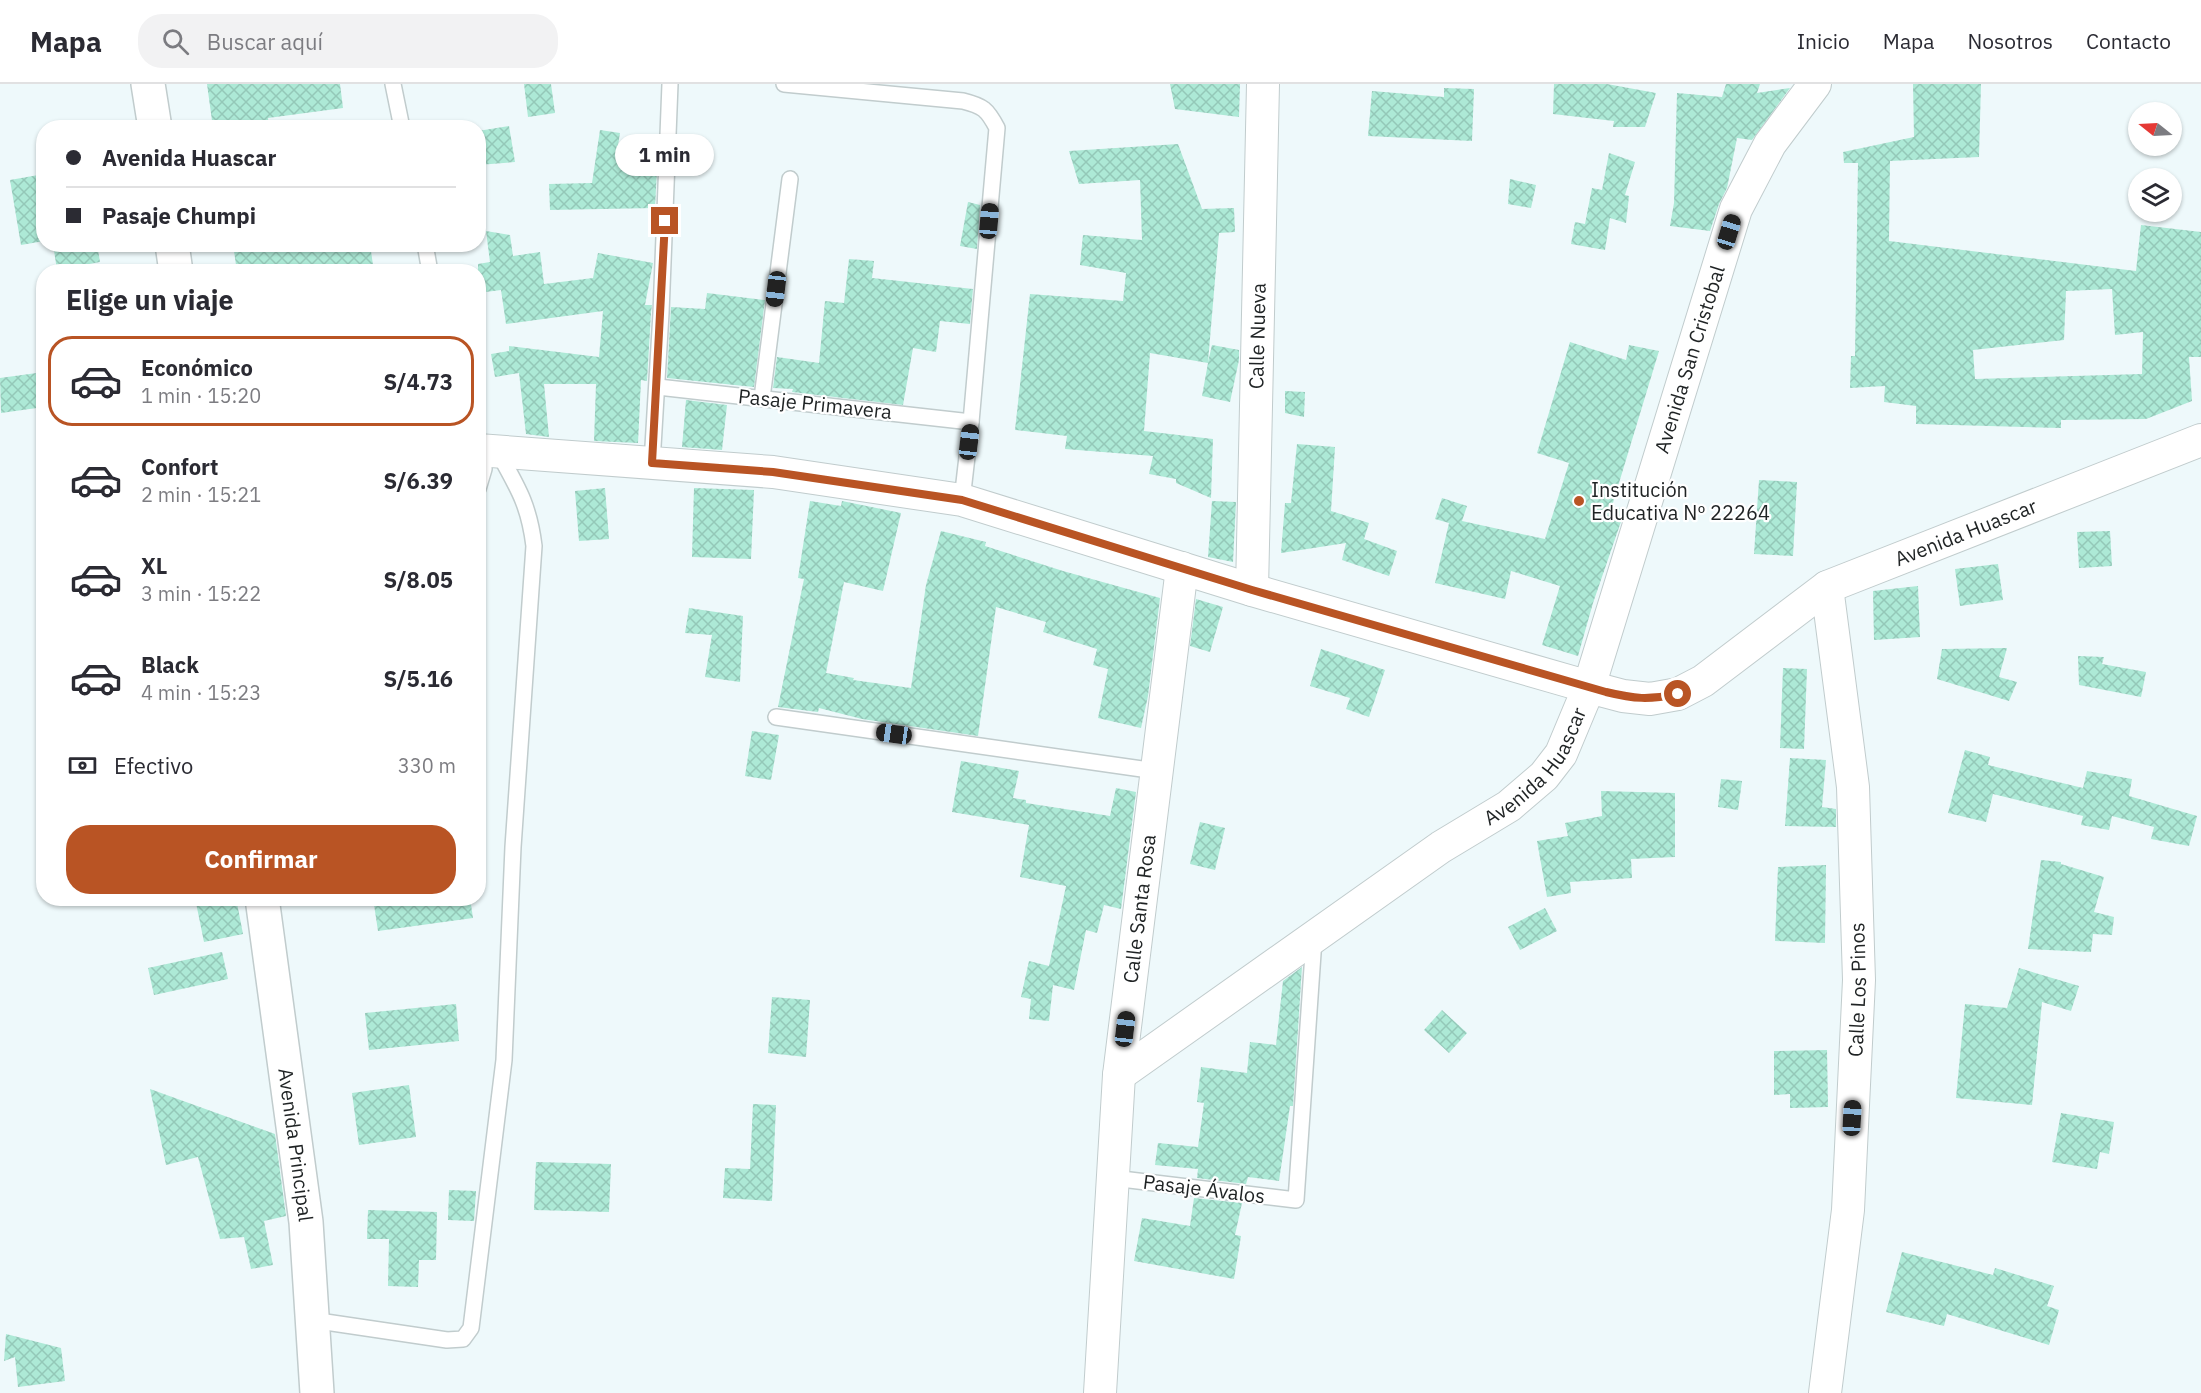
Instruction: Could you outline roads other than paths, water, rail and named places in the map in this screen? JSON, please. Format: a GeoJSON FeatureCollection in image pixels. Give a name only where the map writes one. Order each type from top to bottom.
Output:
{"type":"FeatureCollection","features":[{"type":"Feature","properties":{"kind":"main road"},"geometry":{"type":"LineString","coordinates":[[148,84],[154,120]]}},
{"type":"Feature","properties":{"kind":"main road","name":"Avenida Principal"},"geometry":{"type":"LineString","coordinates":[[263,906],[306,1222],[317,1393]]}},
{"type":"Feature","properties":{"kind":"street","name":"Calle Nueva"},"geometry":{"type":"LineString","coordinates":[[1252,590],[1263,84]]}},
{"type":"Feature","properties":{"kind":"street","name":"Avenida San Cristobal"},"geometry":{"type":"LineString","coordinates":[[1589,687],[1736,209],[1770,144],[1815,84]]}},
{"type":"Feature","properties":{"kind":"street","name":"Avenida Huascar"},"geometry":{"type":"LineString","coordinates":[[1119,1075],[1441,847],[1509,806],[1544,776],[1562,754],[1589,687],[1623,696],[1650,699],[1678,694],[1703,681],[1827,587],[2201,440]]}},
{"type":"Feature","properties":{"kind":"street"},"geometry":{"type":"LineString","coordinates":[[487,451],[773,472],[962,500],[1252,590],[1589,687]]}},
{"type":"Feature","properties":{"kind":"street","name":"Calle Santa Rosa"},"geometry":{"type":"LineString","coordinates":[[1100,1393],[1119,1075],[1182,568]]}},
{"type":"Feature","properties":{"kind":"street","name":"Calle Los Pinos"},"geometry":{"type":"LineString","coordinates":[[1825,1393],[1848,1210],[1859,980],[1853,787],[1827,587]]}},
{"type":"Feature","properties":{"kind":"lane"},"geometry":{"type":"LineString","coordinates":[[393,84],[400,120]]}},
{"type":"Feature","properties":{"kind":"lane"},"geometry":{"type":"LineString","coordinates":[[652,463],[670,84]]}},
{"type":"Feature","properties":{"kind":"lane"},"geometry":{"type":"LineString","coordinates":[[784,84],[963,101],[980,105],[990,114],[997,128],[962,500]]}},
{"type":"Feature","properties":{"kind":"lane"},"geometry":{"type":"LineString","coordinates":[[762,398],[790,179]]}},
{"type":"Feature","properties":{"kind":"lane","name":"Pasaje Primavera"},"geometry":{"type":"LineString","coordinates":[[657,387],[971,422]]}},
{"type":"Feature","properties":{"kind":"lane"},"geometry":{"type":"LineString","coordinates":[[312,1320],[447,1340],[463,1339],[471,1328],[504,1060],[513,847],[534,546],[531,522],[524,499],[487,451]]}},
{"type":"Feature","properties":{"kind":"lane"},"geometry":{"type":"LineString","coordinates":[[776,717],[1156,771]]}},
{"type":"Feature","properties":{"kind":"lane","name":"Pasaje Ávalos"},"geometry":{"type":"LineString","coordinates":[[1113,1178],[1296,1200],[1314,939]]}},
{"type":"Feature","properties":{"kind":"place","name":"Institución Educativa Nº 22264"},"geometry":{"type":"Point","coordinates":[1579,501]}}]}
